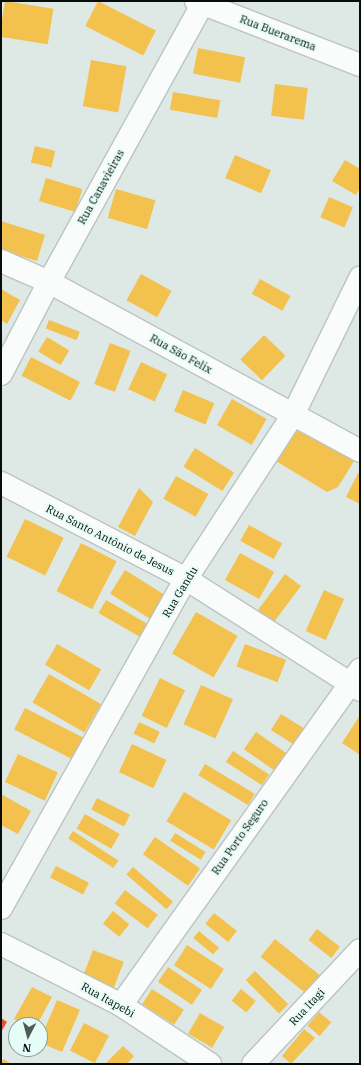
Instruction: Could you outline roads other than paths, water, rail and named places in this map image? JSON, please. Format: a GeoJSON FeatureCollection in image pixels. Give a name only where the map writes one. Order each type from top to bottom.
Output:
{"type":"FeatureCollection","features":[{"type":"Feature","properties":{"kind":"street","name":"Rua Buerarema"},"geometry":{"type":"LineString","coordinates":[[201,2],[360,65]]}},
{"type":"Feature","properties":{"kind":"street","name":"Rua Canavieiras"},"geometry":{"type":"LineString","coordinates":[[1,374],[49,282],[201,2]]}},
{"type":"Feature","properties":{"kind":"street","name":"Rua São Felix"},"geometry":{"type":"LineString","coordinates":[[1,261],[49,282],[360,451]]}},
{"type":"Feature","properties":{"kind":"street","name":"Rua Gandu"},"geometry":{"type":"LineString","coordinates":[[1,908],[186,579],[293,415],[360,278]]}},
{"type":"Feature","properties":{"kind":"street","name":"Rua Santo Antônio de Jesus"},"geometry":{"type":"LineString","coordinates":[[1,483],[186,579],[357,681]]}},
{"type":"Feature","properties":{"kind":"street","name":"Rua Porto Seguro"},"geometry":{"type":"LineString","coordinates":[[121,1006],[357,681]]}},
{"type":"Feature","properties":{"kind":"street","name":"Rua Itapebi"},"geometry":{"type":"LineString","coordinates":[[1,944],[121,1006],[210,1064]]}},
{"type":"Feature","properties":{"kind":"street","name":"Rua Itagi"},"geometry":{"type":"LineString","coordinates":[[253,1064],[360,950]]}}]}
